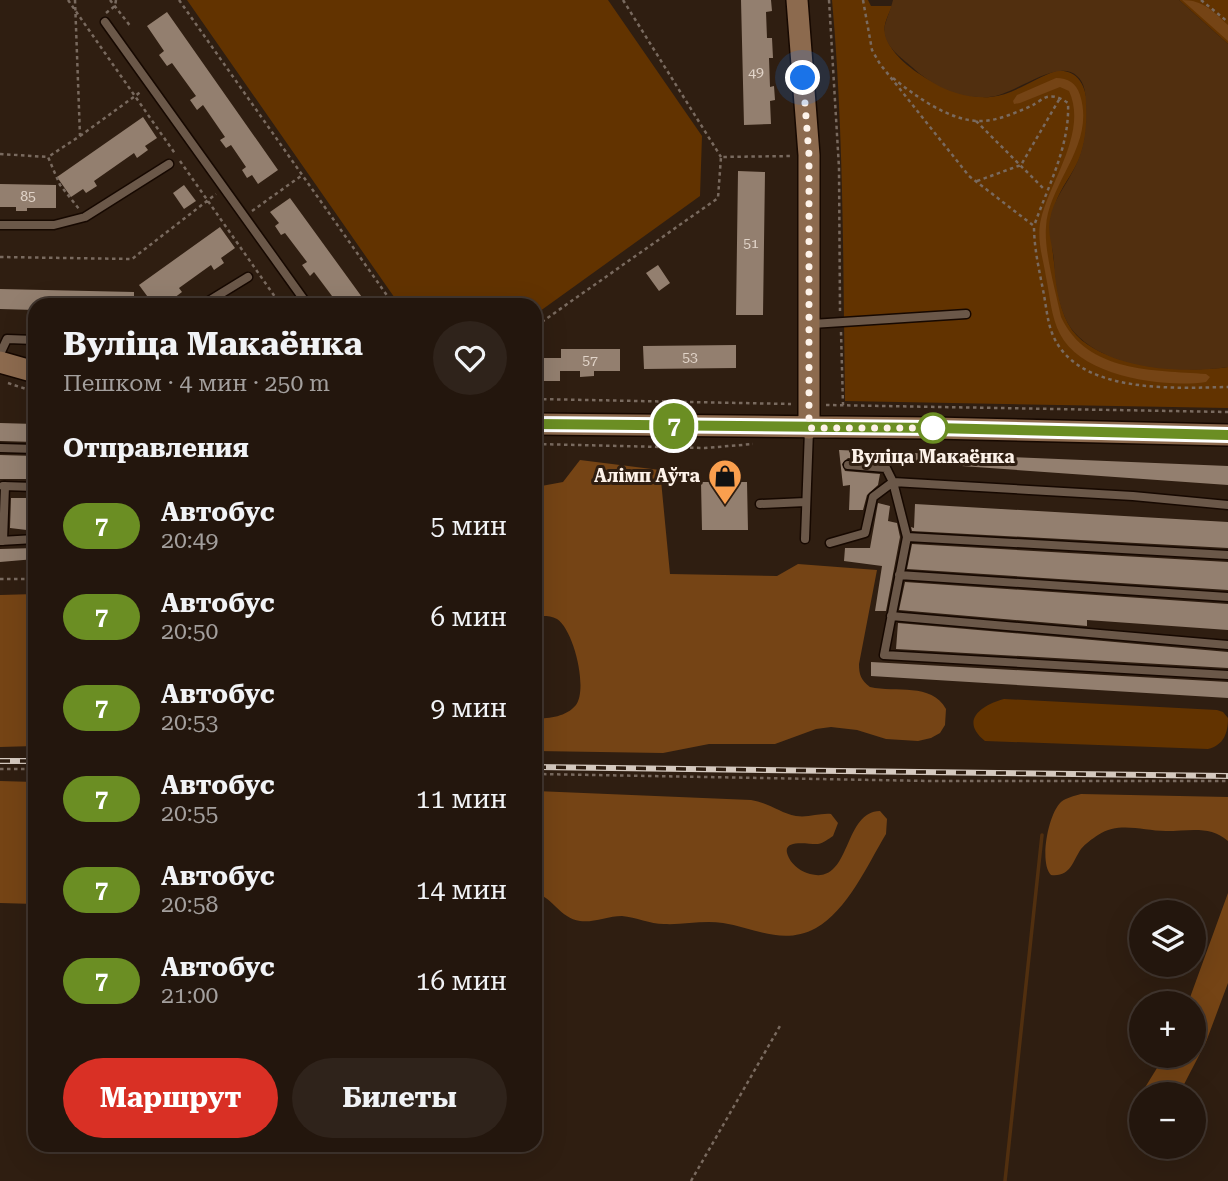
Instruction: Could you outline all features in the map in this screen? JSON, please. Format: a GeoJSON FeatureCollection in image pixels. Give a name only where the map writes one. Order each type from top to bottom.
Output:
{"type":"FeatureCollection","features":[{"type":"Feature","properties":{"kind":"street"},"geometry":{"type":"LineString","coordinates":[[797,0],[809,155],[809,428]]}},
{"type":"Feature","properties":{"kind":"street"},"geometry":{"type":"LineString","coordinates":[[0,362],[28,370]]}},
{"type":"Feature","properties":{"kind":"street"},"geometry":{"type":"LineString","coordinates":[[542,424],[1228,435]]}},
{"type":"Feature","properties":{"kind":"lane"},"geometry":{"type":"LineString","coordinates":[[105,22],[303,298]]}},
{"type":"Feature","properties":{"kind":"lane"},"geometry":{"type":"LineString","coordinates":[[0,225],[54,225],[85,217],[169,164]]}},
{"type":"Feature","properties":{"kind":"lane"},"geometry":{"type":"LineString","coordinates":[[214,298],[248,277]]}},
{"type":"Feature","properties":{"kind":"lane"},"geometry":{"type":"LineString","coordinates":[[809,324],[966,314]]}},
{"type":"Feature","properties":{"kind":"lane"},"geometry":{"type":"LineString","coordinates":[[0,354],[7,339],[28,340]]}},
{"type":"Feature","properties":{"kind":"lane"},"geometry":{"type":"LineString","coordinates":[[805,539],[809,428]]}},
{"type":"Feature","properties":{"kind":"lane"},"geometry":{"type":"LineString","coordinates":[[0,449],[28,449]]}},
{"type":"Feature","properties":{"kind":"lane"},"geometry":{"type":"LineString","coordinates":[[848,465],[886,468],[893,482],[907,537],[884,655],[1228,675]]}},
{"type":"Feature","properties":{"kind":"lane"},"geometry":{"type":"LineString","coordinates":[[830,543],[865,533],[873,497],[893,482],[1133,496],[1228,505]]}},
{"type":"Feature","properties":{"kind":"lane"},"geometry":{"type":"LineString","coordinates":[[28,487],[3,486],[2,541],[28,539]]}},
{"type":"Feature","properties":{"kind":"lane"},"geometry":{"type":"LineString","coordinates":[[760,504],[806,502]]}},
{"type":"Feature","properties":{"kind":"lane"},"geometry":{"type":"LineString","coordinates":[[907,537],[1228,555]]}},
{"type":"Feature","properties":{"kind":"lane"},"geometry":{"type":"LineString","coordinates":[[900,575],[1228,597]]}},
{"type":"Feature","properties":{"kind":"lane"},"geometry":{"type":"LineString","coordinates":[[891,616],[1228,645]]}},
{"type":"Feature","properties":{"kind":"path"},"geometry":{"type":"LineString","coordinates":[[68,0],[276,298]]}},
{"type":"Feature","properties":{"kind":"path"},"geometry":{"type":"LineString","coordinates":[[75,0],[80,136]]}},
{"type":"Feature","properties":{"kind":"path"},"geometry":{"type":"LineString","coordinates":[[110,0],[131,27]]}},
{"type":"Feature","properties":{"kind":"path"},"geometry":{"type":"LineString","coordinates":[[179,0],[389,298]]}},
{"type":"Feature","properties":{"kind":"path"},"geometry":{"type":"LineString","coordinates":[[542,322],[718,198],[720,157],[623,0]]}},
{"type":"Feature","properties":{"kind":"path"},"geometry":{"type":"LineString","coordinates":[[829,0],[839,168],[843,405]]}},
{"type":"Feature","properties":{"kind":"path"},"geometry":{"type":"LineString","coordinates":[[863,0],[872,50],[926,124],[969,176],[1034,226]]}},
{"type":"Feature","properties":{"kind":"path"},"geometry":{"type":"LineString","coordinates":[[1201,0],[1228,22]]}},
{"type":"Feature","properties":{"kind":"path"},"geometry":{"type":"LineString","coordinates":[[891,76],[915,95],[968,120],[1003,116],[1033,106],[1048,97],[1060,98],[1068,103],[1069,122],[1065,142],[1034,226],[1034,243],[1052,333],[1062,350],[1080,365],[1115,382],[1159,387],[1228,387]]}},
{"type":"Feature","properties":{"kind":"path"},"geometry":{"type":"LineString","coordinates":[[0,154],[48,157],[150,85]]}},
{"type":"Feature","properties":{"kind":"path"},"geometry":{"type":"LineString","coordinates":[[976,181],[1021,165],[1060,98]]}},
{"type":"Feature","properties":{"kind":"path"},"geometry":{"type":"LineString","coordinates":[[976,121],[1046,191]]}},
{"type":"Feature","properties":{"kind":"path"},"geometry":{"type":"LineString","coordinates":[[720,157],[809,155]]}},
{"type":"Feature","properties":{"kind":"path"},"geometry":{"type":"LineString","coordinates":[[48,157],[60,186],[85,217]]}},
{"type":"Feature","properties":{"kind":"path"},"geometry":{"type":"LineString","coordinates":[[244,217],[303,176]]}},
{"type":"Feature","properties":{"kind":"path"},"geometry":{"type":"LineString","coordinates":[[0,257],[132,259],[223,188]]}},
{"type":"Feature","properties":{"kind":"path"},"geometry":{"type":"LineString","coordinates":[[0,380],[28,390]]}},
{"type":"Feature","properties":{"kind":"path"},"geometry":{"type":"LineString","coordinates":[[542,399],[1228,412]]}},
{"type":"Feature","properties":{"kind":"path"},"geometry":{"type":"LineString","coordinates":[[542,444],[705,448],[761,444]]}},
{"type":"Feature","properties":{"kind":"path"},"geometry":{"type":"LineString","coordinates":[[0,579],[28,579]]}},
{"type":"Feature","properties":{"kind":"path"},"geometry":{"type":"LineString","coordinates":[[0,769],[28,769]]}},
{"type":"Feature","properties":{"kind":"path"},"geometry":{"type":"LineString","coordinates":[[542,774],[931,781],[1228,782]]}},
{"type":"Feature","properties":{"kind":"path"},"geometry":{"type":"LineString","coordinates":[[691,1181],[780,1026]]}},
{"type":"Feature","properties":{"kind":"shaded area"},"geometry":{"type":"Polygon","coordinates":[[[187,0],[608,0],[702,136],[700,196],[542,310],[542,298],[395,298],[187,0]]]}},
{"type":"Feature","properties":{"kind":"shaded area"},"geometry":{"type":"Polygon","coordinates":[[[832,0],[868,0],[871,6],[892,6],[885,32],[899,57],[927,79],[961,93],[977,97],[999,96],[1056,71],[1069,73],[1079,79],[1087,103],[1086,132],[1080,157],[1057,199],[1052,220],[1057,284],[1065,316],[1072,330],[1085,343],[1102,353],[1123,360],[1168,368],[1228,367],[1228,408],[845,401],[841,150],[832,0]]]}},
{"type":"Feature","properties":{"kind":"shaded area"},"geometry":{"type":"Polygon","coordinates":[[[893,0],[1179,0],[1228,44],[1228,367],[1168,369],[1125,362],[1088,345],[1074,332],[1059,298],[1049,224],[1054,205],[1075,167],[1083,145],[1086,113],[1082,82],[1069,71],[1058,71],[989,97],[968,96],[948,90],[920,74],[889,44],[885,25],[893,0]]]}},
{"type":"Feature","properties":{"kind":"shaded area"},"geometry":{"type":"Polygon","coordinates":[[[1179,0],[1228,0],[1228,44],[1179,0]]]}},
{"type":"Feature","properties":{"kind":"shaded area"},"geometry":{"type":"Polygon","coordinates":[[[1182,0],[1202,4],[1217,15],[1228,25],[1228,41],[1182,0]]]}},
{"type":"Feature","properties":{"kind":"shaded area"},"geometry":{"type":"Polygon","coordinates":[[[1056,78],[1074,84],[1080,95],[1083,113],[1082,131],[1077,147],[1054,195],[1046,227],[1049,260],[1061,317],[1087,349],[1105,359],[1144,369],[1206,374],[1210,377],[1206,382],[1147,381],[1105,370],[1071,349],[1060,334],[1051,306],[1039,233],[1046,204],[1071,139],[1074,107],[1069,91],[1060,87],[1020,103],[1014,104],[1013,101],[1017,95],[1056,78]]]}},
{"type":"Feature","properties":{"kind":"shaded area"},"geometry":{"type":"Polygon","coordinates":[[[580,460],[660,470],[670,574],[777,576],[798,564],[877,570],[859,664],[861,677],[870,687],[912,690],[931,695],[946,709],[945,725],[940,733],[918,741],[886,739],[857,730],[831,727],[816,729],[775,744],[709,744],[663,753],[542,751],[542,718],[558,716],[572,709],[579,697],[580,686],[577,660],[569,635],[557,619],[542,616],[542,486],[563,482],[580,460]]]}},
{"type":"Feature","properties":{"kind":"shaded area"},"geometry":{"type":"Polygon","coordinates":[[[28,594],[28,746],[0,747],[0,595],[28,594]]]}},
{"type":"Feature","properties":{"kind":"shaded area"},"geometry":{"type":"Polygon","coordinates":[[[1004,699],[1217,710],[1223,712],[1228,723],[1226,733],[1218,745],[1208,749],[985,741],[974,726],[976,714],[988,705],[1004,699]]]}},
{"type":"Feature","properties":{"kind":"shaded area"},"geometry":{"type":"Polygon","coordinates":[[[0,781],[28,782],[28,904],[0,903],[0,781]]]}},
{"type":"Feature","properties":{"kind":"shaded area"},"geometry":{"type":"Polygon","coordinates":[[[542,791],[751,800],[796,816],[831,814],[838,823],[833,836],[820,843],[796,843],[788,847],[789,858],[793,864],[810,874],[824,874],[833,869],[859,823],[868,814],[880,811],[887,819],[886,834],[847,899],[816,928],[792,936],[769,934],[723,923],[659,924],[622,916],[580,921],[567,916],[542,896],[542,791]]]}},
{"type":"Feature","properties":{"kind":"shaded area"},"geometry":{"type":"Polygon","coordinates":[[[1081,794],[1228,797],[1228,841],[1207,831],[1115,828],[1084,845],[1063,874],[1051,875],[1047,869],[1045,850],[1052,817],[1061,802],[1081,794]]]}},
{"type":"Feature","properties":{"kind":"shaded area"},"geometry":{"type":"Polygon","coordinates":[[[1228,893],[1228,983],[1206,1042],[1206,991],[1192,991],[1197,977],[1206,977],[1206,954],[1228,893]]]}},
{"type":"Feature","properties":{"kind":"shaded area"},"geometry":{"type":"Polygon","coordinates":[[[1157,1068],[1192,1068],[1185,1082],[1148,1082],[1157,1068]]]}},
{"type":"Feature","properties":{"kind":"building"},"geometry":{"type":"Polygon","coordinates":[[[741,0],[771,0],[772,11],[766,12],[767,38],[772,38],[773,58],[769,58],[770,87],[774,86],[775,100],[770,101],[771,124],[744,125],[741,0]]]}},
{"type":"Feature","properties":{"kind":"building"},"geometry":{"type":"Polygon","coordinates":[[[167,12],[278,170],[258,184],[252,175],[247,178],[242,170],[246,167],[231,145],[226,148],[220,140],[225,137],[203,105],[197,110],[190,100],[196,96],[172,63],[167,66],[159,55],[164,51],[147,26],[167,12]]]}},
{"type":"Feature","properties":{"kind":"building"},"geometry":{"type":"Polygon","coordinates":[[[143,117],[157,138],[145,146],[148,150],[137,158],[134,153],[94,181],[97,186],[86,193],[83,189],[71,197],[57,177],[143,117]]]}},
{"type":"Feature","properties":{"kind":"building"},"geometry":{"type":"Polygon","coordinates":[[[738,171],[765,172],[763,315],[736,315],[738,171]]]}},
{"type":"Feature","properties":{"kind":"building"},"geometry":{"type":"Polygon","coordinates":[[[0,184],[56,185],[56,208],[27,208],[27,211],[16,211],[16,207],[0,207],[0,184]]]}},
{"type":"Feature","properties":{"kind":"building"},"geometry":{"type":"Polygon","coordinates":[[[184,185],[196,201],[184,209],[173,193],[184,185]]]}},
{"type":"Feature","properties":{"kind":"building"},"geometry":{"type":"Polygon","coordinates":[[[290,198],[363,298],[334,298],[314,272],[310,276],[302,265],[307,262],[285,233],[281,235],[275,226],[279,223],[270,212],[290,198]]]}},
{"type":"Feature","properties":{"kind":"building"},"geometry":{"type":"Polygon","coordinates":[[[220,227],[235,248],[221,258],[224,263],[214,270],[211,265],[179,288],[182,292],[174,298],[149,298],[139,285],[220,227]]]}},
{"type":"Feature","properties":{"kind":"building"},"geometry":{"type":"Polygon","coordinates":[[[658,265],[670,283],[659,291],[646,273],[658,265]]]}},
{"type":"Feature","properties":{"kind":"building"},"geometry":{"type":"Polygon","coordinates":[[[0,289],[134,292],[134,298],[28,298],[28,310],[0,309],[0,289]]]}},
{"type":"Feature","properties":{"kind":"building"},"geometry":{"type":"Polygon","coordinates":[[[736,345],[736,368],[644,369],[643,346],[736,345]]]}},
{"type":"Feature","properties":{"kind":"building"},"geometry":{"type":"Polygon","coordinates":[[[561,349],[620,349],[620,371],[594,371],[594,376],[580,377],[580,371],[560,371],[560,381],[542,381],[542,358],[561,358],[561,349]]]}},
{"type":"Feature","properties":{"kind":"building"},"geometry":{"type":"Polygon","coordinates":[[[0,423],[28,424],[28,442],[0,441],[0,423]]]}},
{"type":"Feature","properties":{"kind":"building"},"geometry":{"type":"Polygon","coordinates":[[[839,450],[1228,466],[1228,485],[848,458],[842,464],[845,471],[880,474],[878,485],[867,495],[863,510],[849,510],[850,485],[843,486],[839,450]]]}},
{"type":"Feature","properties":{"kind":"building"},"geometry":{"type":"Polygon","coordinates":[[[0,455],[28,456],[28,479],[0,479],[0,455]]]}},
{"type":"Feature","properties":{"kind":"building","name":"Алімп Аўта"},"geometry":{"type":"Polygon","coordinates":[[[701,482],[747,482],[748,530],[702,530],[701,482]]]}},
{"type":"Feature","properties":{"kind":"building"},"geometry":{"type":"Polygon","coordinates":[[[11,498],[28,498],[28,530],[10,528],[11,498]]]}},
{"type":"Feature","properties":{"kind":"building"},"geometry":{"type":"Polygon","coordinates":[[[878,503],[890,506],[888,521],[897,523],[900,537],[886,611],[875,611],[882,566],[844,561],[845,548],[870,548],[878,503]]]}},
{"type":"Feature","properties":{"kind":"building"},"geometry":{"type":"Polygon","coordinates":[[[915,504],[1228,522],[1228,548],[912,531],[915,504]]]}},
{"type":"Feature","properties":{"kind":"building"},"geometry":{"type":"Polygon","coordinates":[[[912,544],[1228,562],[1228,590],[907,569],[912,544]]]}},
{"type":"Feature","properties":{"kind":"building"},"geometry":{"type":"Polygon","coordinates":[[[28,548],[28,560],[0,562],[0,549],[28,548]]]}},
{"type":"Feature","properties":{"kind":"building"},"geometry":{"type":"Polygon","coordinates":[[[905,582],[1228,604],[1228,630],[1087,620],[1087,626],[899,610],[905,582]]]}},
{"type":"Feature","properties":{"kind":"building"},"geometry":{"type":"Polygon","coordinates":[[[898,623],[1228,652],[1228,668],[896,649],[898,623]]]}},
{"type":"Feature","properties":{"kind":"building"},"geometry":{"type":"Polygon","coordinates":[[[871,662],[1228,682],[1228,698],[871,676],[871,662]]]}},
{"type":"Feature","properties":{"kind":"waterway"},"geometry":{"type":"LineString","coordinates":[[1005,1181],[1042,835]]}},
{"type":"Feature","properties":{"kind":"railway"},"geometry":{"type":"LineString","coordinates":[[0,761],[28,761]]}},
{"type":"Feature","properties":{"kind":"railway"},"geometry":{"type":"LineString","coordinates":[[542,767],[1228,776]]}},
{"type":"Feature","properties":{"kind":"bus line","name":"7"},"geometry":{"type":"LineString","coordinates":[[542,424],[934,428],[1228,435]]}},
{"type":"Feature","properties":{"kind":"place","name":"Вуліца Макаёнка"},"geometry":{"type":"Point","coordinates":[933,428]}},
{"type":"Feature","properties":{"kind":"place","name":"Алімп Аўта"},"geometry":{"type":"Point","coordinates":[725,506]}},
{"type":"Feature","properties":{"kind":"route"},"geometry":{"type":"LineString","coordinates":[[803,78],[809,155],[809,428],[933,428]]}}]}
